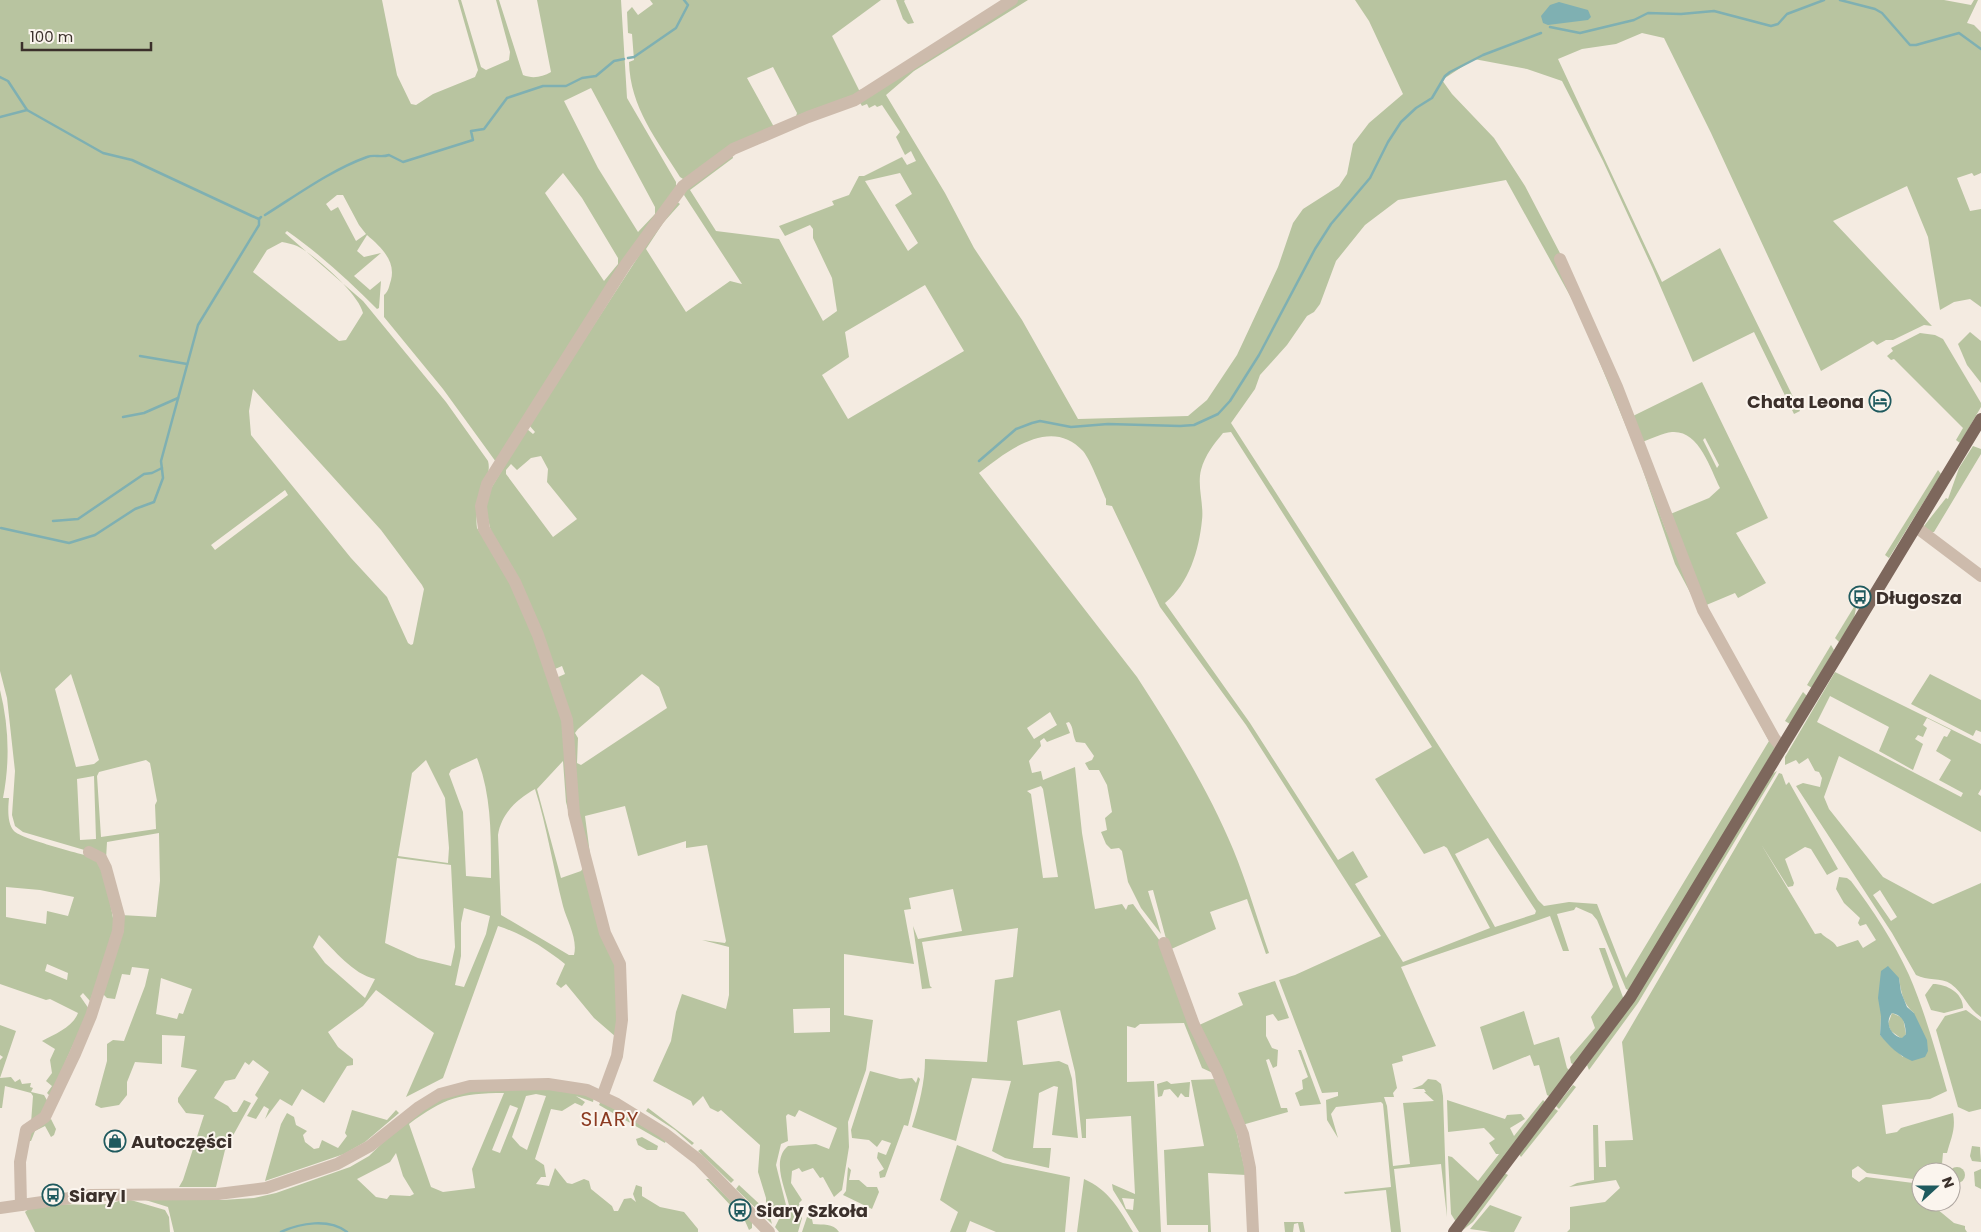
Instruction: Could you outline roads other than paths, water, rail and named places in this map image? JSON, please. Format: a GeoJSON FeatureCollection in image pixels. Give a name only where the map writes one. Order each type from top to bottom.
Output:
{"type":"FeatureCollection","features":[{"type":"Feature","properties":{"kind":"main road"},"geometry":{"type":"LineString","coordinates":[[1454,1232],[1630,998],[1981,419]]}},
{"type":"Feature","properties":{"kind":"street"},"geometry":{"type":"LineString","coordinates":[[602,1097],[617,1056],[622,1020],[620,964],[605,933],[574,814],[567,720],[538,635],[519,591],[484,529],[480,506],[487,484],[626,264],[683,186],[733,149],[808,117],[855,100],[1012,0]]}},
{"type":"Feature","properties":{"kind":"street"},"geometry":{"type":"LineString","coordinates":[[1560,259],[1614,379],[1703,610],[1774,738],[1782,748]]}},
{"type":"Feature","properties":{"kind":"street"},"geometry":{"type":"LineString","coordinates":[[1916,527],[1981,576]]}},
{"type":"Feature","properties":{"kind":"street"},"geometry":{"type":"LineString","coordinates":[[21,1205],[20,1162],[26,1130],[46,1117],[91,1016],[118,931],[118,916],[106,868],[101,858],[89,852]]}},
{"type":"Feature","properties":{"kind":"street"},"geometry":{"type":"LineString","coordinates":[[1164,943],[1194,1025],[1217,1071],[1243,1134],[1250,1168],[1254,1232]]}},
{"type":"Feature","properties":{"kind":"street"},"geometry":{"type":"LineString","coordinates":[[0,1208],[91,1195],[218,1194],[266,1188],[337,1164],[370,1146],[418,1107],[440,1094],[470,1086],[548,1084],[572,1087],[602,1097],[664,1133],[694,1157],[769,1232]]}},
{"type":"Feature","properties":{"kind":"water"},"geometry":{"type":"Polygon","coordinates":[[[1559,2],[1588,10],[1591,17],[1588,20],[1548,25],[1543,23],[1541,16],[1550,5],[1559,2]]]}},
{"type":"Feature","properties":{"kind":"water"},"geometry":{"type":"Polygon","coordinates":[[[1888,966],[1899,978],[1901,992],[1907,1007],[1914,1013],[1927,1040],[1928,1051],[1925,1057],[1912,1061],[1907,1059],[1894,1050],[1880,1035],[1881,1016],[1878,998],[1881,971],[1888,966]],[[1892,1013],[1890,1017],[1890,1028],[1895,1035],[1902,1038],[1906,1034],[1904,1023],[1896,1014],[1892,1013]]]}},
{"type":"Feature","properties":{"kind":"waterway"},"geometry":{"type":"LineString","coordinates":[[628,58],[634,57],[676,28],[688,5],[684,0]]}},
{"type":"Feature","properties":{"kind":"waterway"},"geometry":{"type":"LineString","coordinates":[[1550,27],[1580,33],[1634,20],[1648,13],[1681,14],[1714,11],[1771,26],[1778,24],[1787,14],[1824,0]]}},
{"type":"Feature","properties":{"kind":"waterway"},"geometry":{"type":"LineString","coordinates":[[1840,0],[1875,9],[1882,13],[1910,45],[1959,33],[1981,49]]}},
{"type":"Feature","properties":{"kind":"waterway"},"geometry":{"type":"LineString","coordinates":[[979,461],[1016,429],[1040,421],[1071,427],[1108,424],[1180,426],[1194,425],[1218,414],[1230,401],[1259,355],[1315,249],[1331,224],[1370,178],[1388,142],[1401,122],[1416,108],[1432,98],[1445,76],[1450,72],[1483,55],[1541,33]]}},
{"type":"Feature","properties":{"kind":"waterway"},"geometry":{"type":"LineString","coordinates":[[265,215],[327,176],[367,157],[389,155],[403,162],[473,140],[471,131],[484,129],[507,98],[543,86],[566,86],[582,78],[596,76],[614,61],[624,59]]}},
{"type":"Feature","properties":{"kind":"waterway"},"geometry":{"type":"LineString","coordinates":[[0,77],[8,81],[27,110],[103,153],[132,160],[252,216],[259,219],[261,217]]}},
{"type":"Feature","properties":{"kind":"waterway"},"geometry":{"type":"LineString","coordinates":[[0,117],[27,110]]}},
{"type":"Feature","properties":{"kind":"waterway"},"geometry":{"type":"LineString","coordinates":[[1,528],[69,543],[95,535],[135,509],[154,502],[163,478],[161,461],[198,325],[259,225],[259,219]]}},
{"type":"Feature","properties":{"kind":"waterway"},"geometry":{"type":"LineString","coordinates":[[140,356],[187,364]]}},
{"type":"Feature","properties":{"kind":"waterway"},"geometry":{"type":"LineString","coordinates":[[123,417],[144,413],[178,398]]}},
{"type":"Feature","properties":{"kind":"waterway"},"geometry":{"type":"LineString","coordinates":[[53,521],[78,519],[144,474],[152,473],[162,468]]}},
{"type":"Feature","properties":{"kind":"waterway"},"geometry":{"type":"LineString","coordinates":[[281,1232],[297,1226],[314,1223],[332,1225],[347,1232]]}},
{"type":"Feature","properties":{"kind":"place","name":"Chata Leona"},"geometry":{"type":"Point","coordinates":[1880,401]}},
{"type":"Feature","properties":{"kind":"place","name":"Długosza"},"geometry":{"type":"Point","coordinates":[1860,597]}},
{"type":"Feature","properties":{"kind":"place","name":"Autoczęści"},"geometry":{"type":"Point","coordinates":[115,1141]}},
{"type":"Feature","properties":{"kind":"place","name":"Siary I"},"geometry":{"type":"Point","coordinates":[53,1195]}},
{"type":"Feature","properties":{"kind":"place","name":"Siary Szkoła"},"geometry":{"type":"Point","coordinates":[740,1210]}},
{"type":"Feature","properties":{"kind":"district","name":"SIARY"},"geometry":{"type":"Point","coordinates":[610,1119]}}]}
